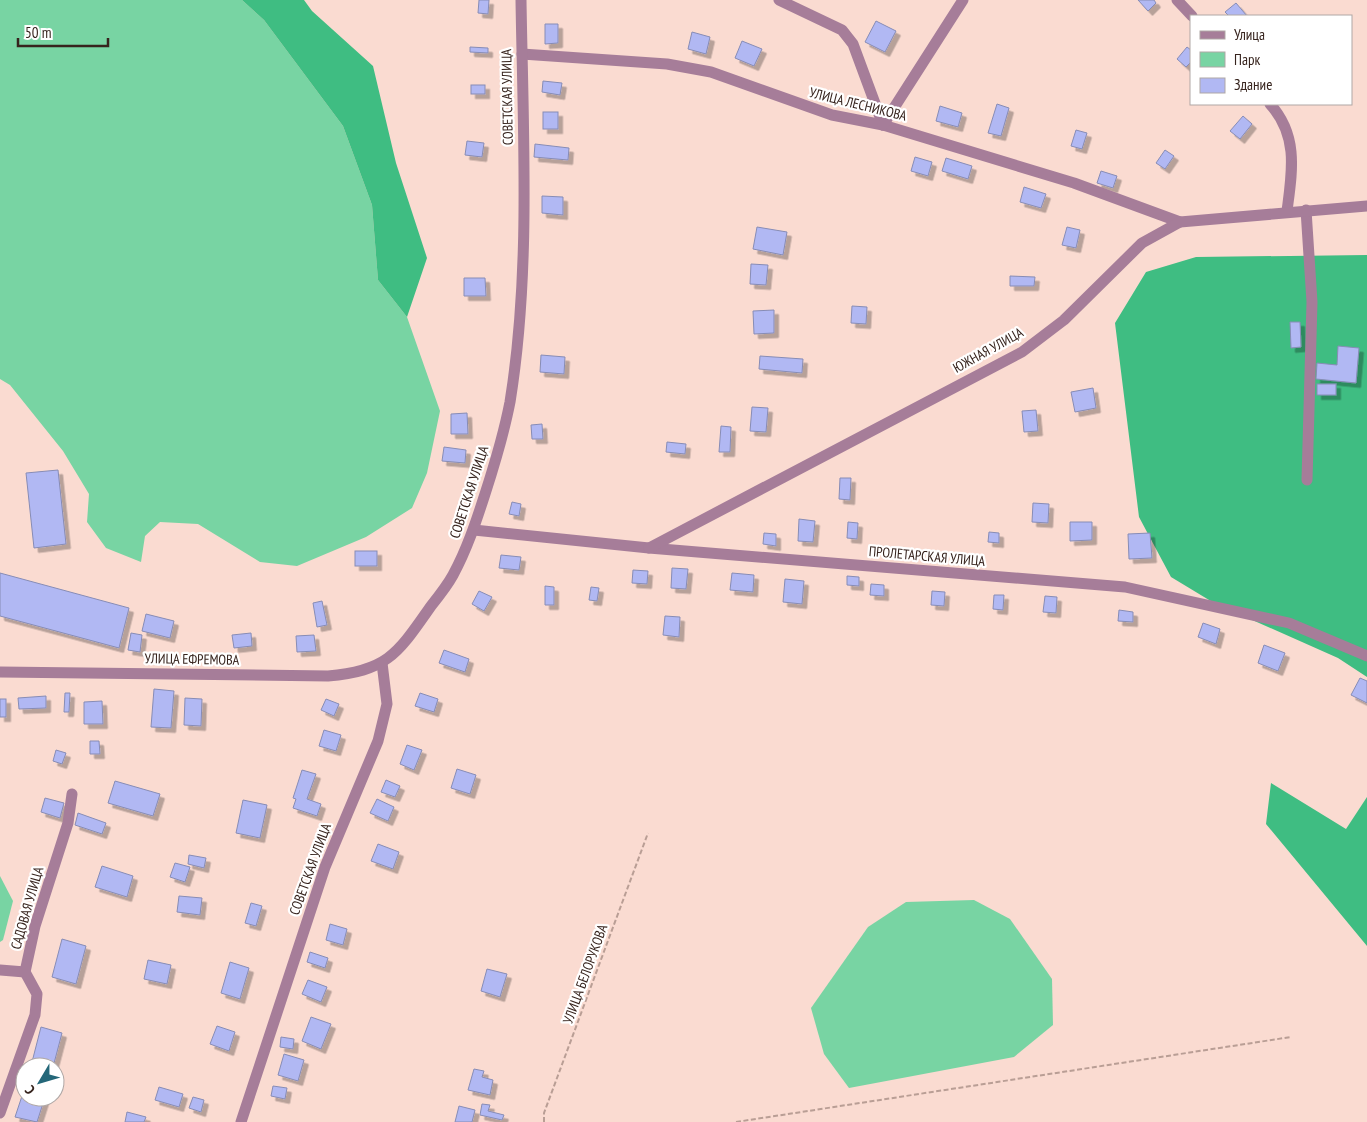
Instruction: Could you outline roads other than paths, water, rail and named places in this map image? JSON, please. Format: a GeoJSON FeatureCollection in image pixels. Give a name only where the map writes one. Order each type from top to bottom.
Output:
{"type":"FeatureCollection","features":[{"type":"Feature","properties":{"kind":"street","name":"СОВЕТСКАЯ УЛИЦА"},"geometry":{"type":"LineString","coordinates":[[242,1122],[324,867],[378,741],[386,704],[382,663],[397,651],[412,634],[453,576],[474,530],[500,447],[514,365],[522,278],[521,0]]}},
{"type":"Feature","properties":{"kind":"street"},"geometry":{"type":"LineString","coordinates":[[779,0],[842,30],[853,44],[883,125]]}},
{"type":"Feature","properties":{"kind":"street"},"geometry":{"type":"LineString","coordinates":[[883,125],[962,0]]}},
{"type":"Feature","properties":{"kind":"street"},"geometry":{"type":"LineString","coordinates":[[1177,0],[1191,15]]}},
{"type":"Feature","properties":{"kind":"street","name":"УЛИЦА ЛЕСНИКОВА"},"geometry":{"type":"LineString","coordinates":[[522,54],[667,64],[702,70],[832,115],[883,125],[1074,183],[1180,222]]}},
{"type":"Feature","properties":{"kind":"street"},"geometry":{"type":"LineString","coordinates":[[1271,105],[1278,113],[1291,140],[1292,169],[1287,211]]}},
{"type":"Feature","properties":{"kind":"street","name":"ЮЖНАЯ УЛИЦА"},"geometry":{"type":"LineString","coordinates":[[649,548],[1022,352],[1064,320],[1142,242],[1180,222],[1287,211],[1367,206]]}},
{"type":"Feature","properties":{"kind":"street"},"geometry":{"type":"LineString","coordinates":[[1306,210],[1312,302],[1307,480]]}},
{"type":"Feature","properties":{"kind":"street","name":"ПРОЛЕТАРСКАЯ УЛИЦА"},"geometry":{"type":"LineString","coordinates":[[474,530],[649,548],[1125,587],[1289,623],[1367,656]]}},
{"type":"Feature","properties":{"kind":"street","name":"УЛИЦА ЕФРЕМОВА"},"geometry":{"type":"LineString","coordinates":[[0,672],[328,676],[356,674],[382,663]]}},
{"type":"Feature","properties":{"kind":"street","name":"САДОВАЯ УЛИЦА"},"geometry":{"type":"LineString","coordinates":[[25,972],[35,926],[68,823],[72,794]]}},
{"type":"Feature","properties":{"kind":"street"},"geometry":{"type":"LineString","coordinates":[[0,970],[25,972],[37,994],[35,1014],[0,1113]]}}]}
